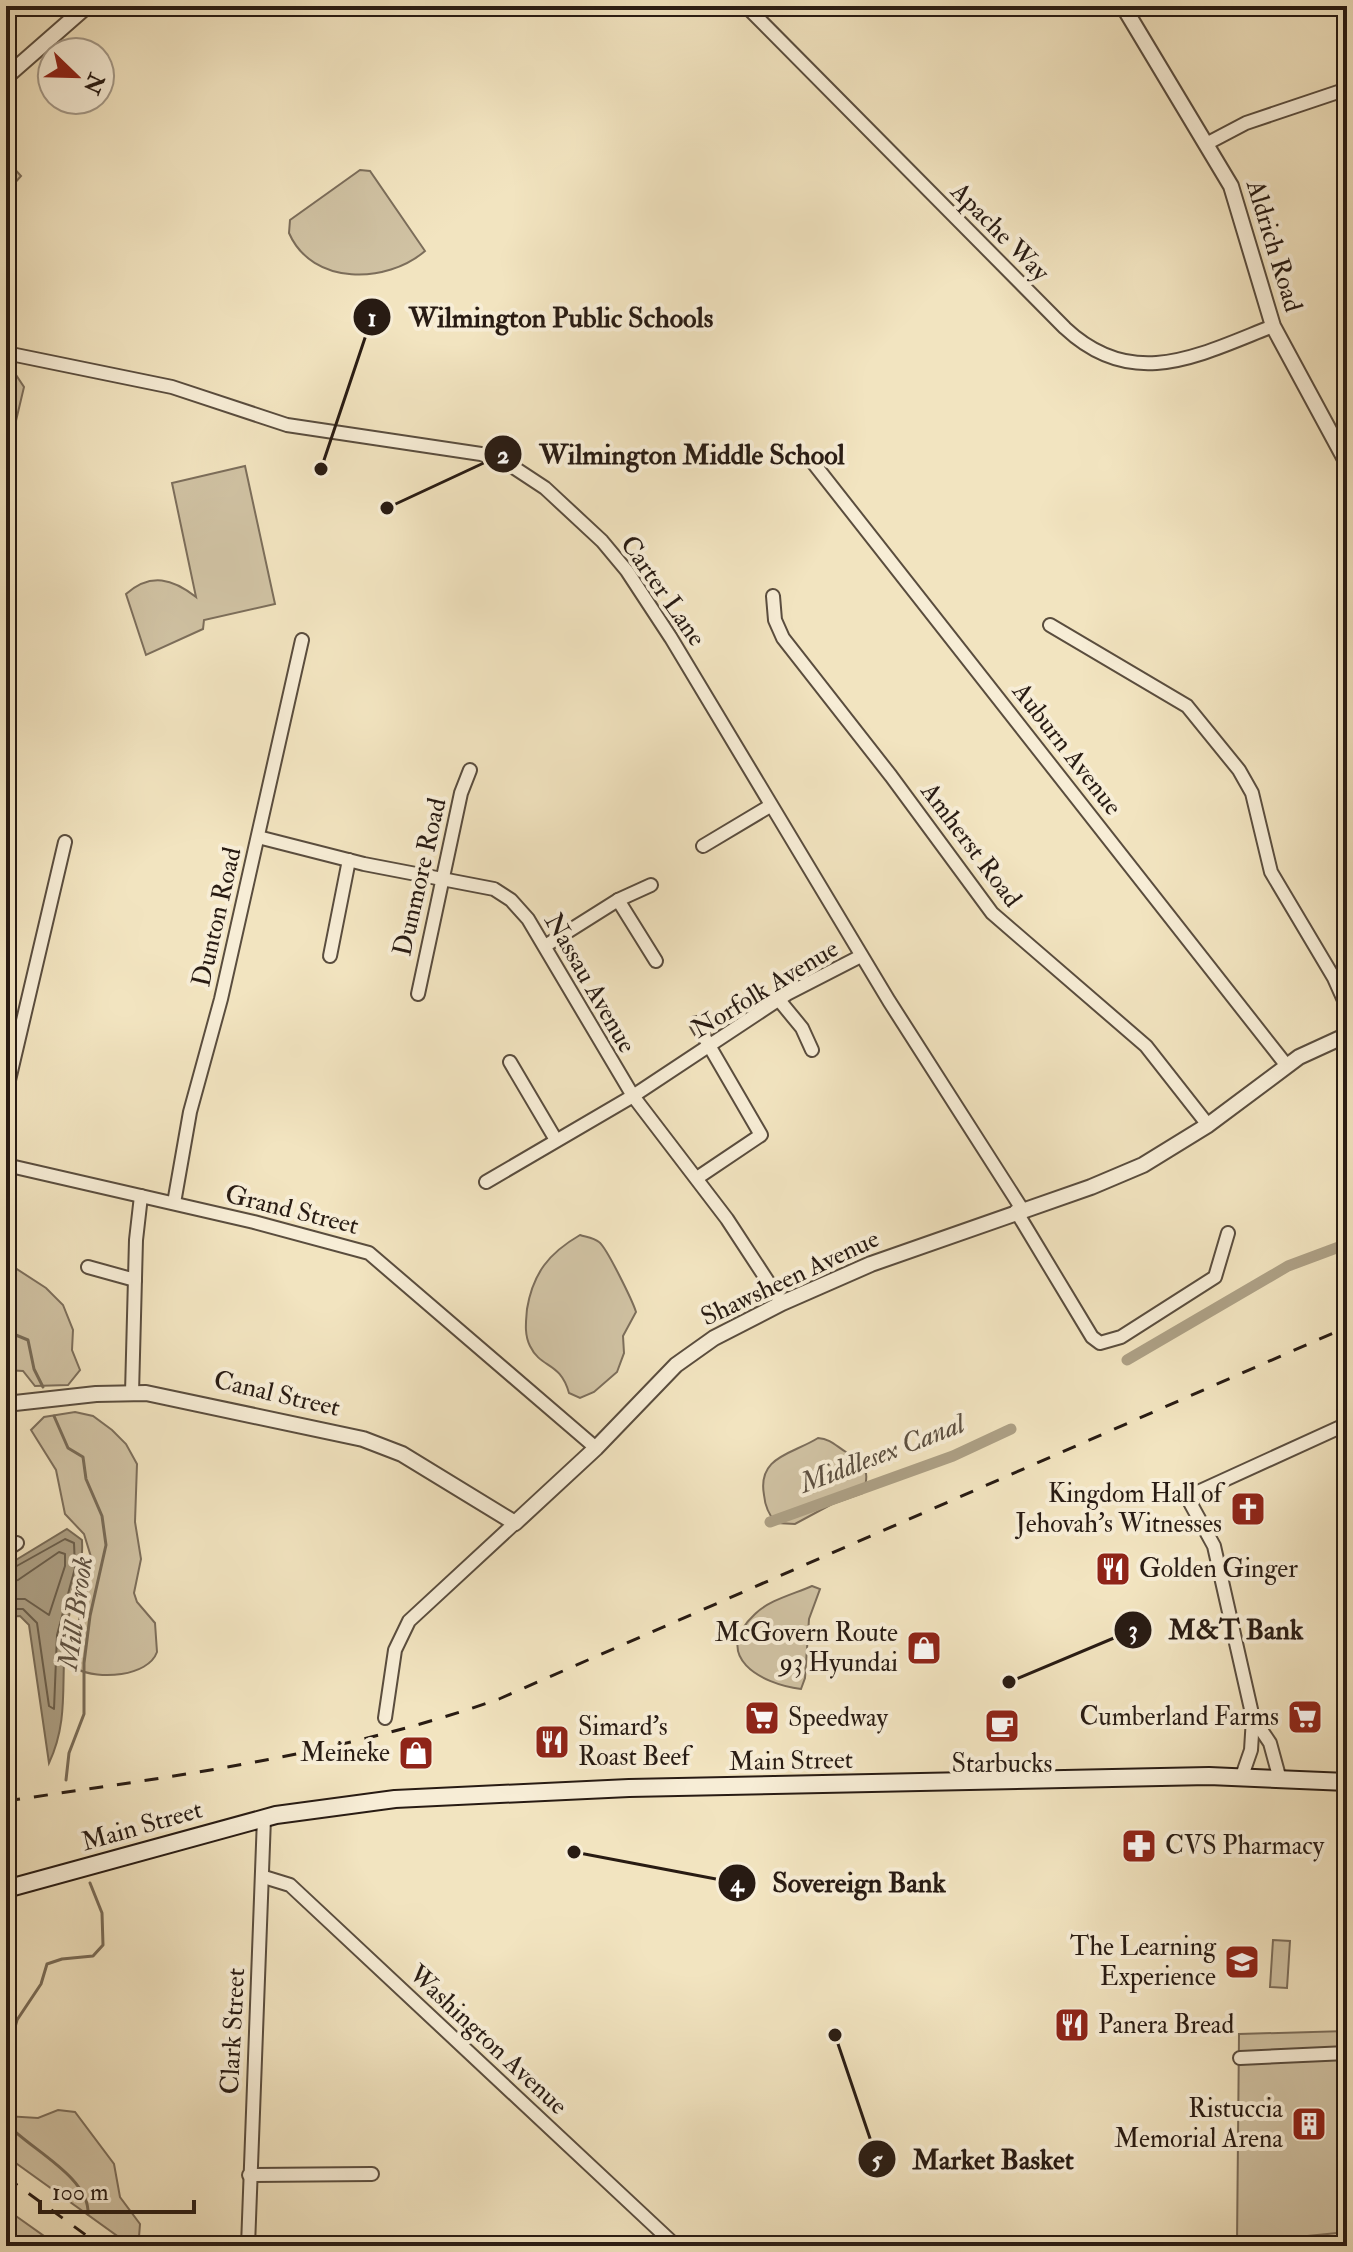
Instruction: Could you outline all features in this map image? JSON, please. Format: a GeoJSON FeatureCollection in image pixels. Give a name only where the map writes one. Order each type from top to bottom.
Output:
{"type":"FeatureCollection","features":[{"type":"Feature","properties":{"kind":"main road","name":"Main Street"},"geometry":{"type":"LineString","coordinates":[[6,1889],[264,1818],[371,1801],[521,1791],[1242,1776],[1347,1782]]}},
{"type":"Feature","properties":{"kind":"street"},"geometry":{"type":"LineString","coordinates":[[6,77],[87,6]]}},
{"type":"Feature","properties":{"kind":"street","name":"Aldrich Road"},"geometry":{"type":"LineString","coordinates":[[1123,6],[1208,143],[1231,186],[1243,217],[1273,326],[1347,463]]}},
{"type":"Feature","properties":{"kind":"street","name":"Apache Way"},"geometry":{"type":"LineString","coordinates":[[750,7],[1065,328],[1093,349],[1126,362],[1172,363],[1273,326]]}},
{"type":"Feature","properties":{"kind":"street"},"geometry":{"type":"LineString","coordinates":[[1208,143],[1246,123],[1347,89]]}},
{"type":"Feature","properties":{"kind":"street","name":"Carter Lane"},"geometry":{"type":"LineString","coordinates":[[6,353],[172,387],[287,425],[481,454],[520,471],[564,505],[627,571],[665,628],[861,956],[1019,1210],[1092,1337],[1100,1343],[1121,1337],[1215,1277],[1228,1233]]}},
{"type":"Feature","properties":{"kind":"street","name":"Auburn Avenue"},"geometry":{"type":"LineString","coordinates":[[811,460],[1287,1066]]}},
{"type":"Feature","properties":{"kind":"street","name":"Amherst Road"},"geometry":{"type":"LineString","coordinates":[[773,596],[775,620],[783,638],[891,776],[992,913],[1146,1046],[1208,1125]]}},
{"type":"Feature","properties":{"kind":"street"},"geometry":{"type":"LineString","coordinates":[[1050,625],[1187,706],[1239,770],[1252,793],[1271,872],[1334,978],[1347,1007]]}},
{"type":"Feature","properties":{"kind":"street","name":"Dunton Road"},"geometry":{"type":"LineString","coordinates":[[174,1203],[190,1112],[258,837],[302,640]]}},
{"type":"Feature","properties":{"kind":"street","name":"Dunmore Road"},"geometry":{"type":"LineString","coordinates":[[418,994],[463,784],[470,770]]}},
{"type":"Feature","properties":{"kind":"street"},"geometry":{"type":"LineString","coordinates":[[703,846],[770,806]]}},
{"type":"Feature","properties":{"kind":"street","name":"Nassau Avenue"},"geometry":{"type":"LineString","coordinates":[[258,837],[349,860],[483,885],[503,894],[520,909],[633,1096],[697,1178],[782,1303]]}},
{"type":"Feature","properties":{"kind":"street"},"geometry":{"type":"LineString","coordinates":[[6,1093],[65,842]]}},
{"type":"Feature","properties":{"kind":"street"},"geometry":{"type":"LineString","coordinates":[[330,956],[349,860]]}},
{"type":"Feature","properties":{"kind":"street"},"geometry":{"type":"LineString","coordinates":[[545,946],[618,900],[651,885]]}},
{"type":"Feature","properties":{"kind":"street"},"geometry":{"type":"LineString","coordinates":[[618,900],[656,961]]}},
{"type":"Feature","properties":{"kind":"street","name":"Norfolk Avenue"},"geometry":{"type":"LineString","coordinates":[[486,1182],[633,1096],[779,1000],[861,956]]}},
{"type":"Feature","properties":{"kind":"street"},"geometry":{"type":"LineString","coordinates":[[779,1000],[802,1028],[812,1050]]}},
{"type":"Feature","properties":{"kind":"street"},"geometry":{"type":"LineString","coordinates":[[696,1023],[761,1135],[697,1178]]}},
{"type":"Feature","properties":{"kind":"street","name":"Shawsheen Avenue"},"geometry":{"type":"LineString","coordinates":[[385,1718],[395,1650],[409,1621],[596,1448],[688,1356],[782,1303],[883,1259],[1125,1173],[1208,1125],[1287,1066],[1326,1042],[1347,1035]]}},
{"type":"Feature","properties":{"kind":"street"},"geometry":{"type":"LineString","coordinates":[[510,1062],[556,1140]]}},
{"type":"Feature","properties":{"kind":"street","name":"Grand Street"},"geometry":{"type":"LineString","coordinates":[[6,1165],[174,1203],[369,1253],[596,1448]]}},
{"type":"Feature","properties":{"kind":"street"},"geometry":{"type":"LineString","coordinates":[[132,1393],[141,1196]]}},
{"type":"Feature","properties":{"kind":"street"},"geometry":{"type":"LineString","coordinates":[[88,1267],[135,1280]]}},
{"type":"Feature","properties":{"kind":"street","name":"Canal Street"},"geometry":{"type":"LineString","coordinates":[[6,1404],[132,1393],[184,1398],[385,1446],[515,1523]]}},
{"type":"Feature","properties":{"kind":"street"},"geometry":{"type":"LineString","coordinates":[[1242,1776],[1251,1750],[1253,1718],[1214,1546],[1187,1497],[1347,1424]]}},
{"type":"Feature","properties":{"kind":"street"},"geometry":{"type":"LineString","coordinates":[[1253,1718],[1270,1743],[1279,1776]]}},
{"type":"Feature","properties":{"kind":"street","name":"Clark Street"},"geometry":{"type":"LineString","coordinates":[[248,2246],[264,1818]]}},
{"type":"Feature","properties":{"kind":"street","name":"Washington Avenue"},"geometry":{"type":"LineString","coordinates":[[264,1877],[290,1885],[676,2246]]}},
{"type":"Feature","properties":{"kind":"street"},"geometry":{"type":"LineString","coordinates":[[1240,2058],[1347,2053]]}},
{"type":"Feature","properties":{"kind":"street"},"geometry":{"type":"LineString","coordinates":[[249,2175],[372,2174]]}},
{"type":"Feature","properties":{"kind":"shaded area"},"geometry":{"type":"Polygon","coordinates":[[[12,166],[21,176],[6,193],[6,168],[12,166]]]}},
{"type":"Feature","properties":{"kind":"shaded area"},"geometry":{"type":"Polygon","coordinates":[[[360,170],[370,171],[425,251],[391,270],[371,274],[332,271],[315,263],[300,250],[289,233],[290,220],[360,170]]]}},
{"type":"Feature","properties":{"kind":"shaded area"},"geometry":{"type":"Polygon","coordinates":[[[6,373],[16,375],[24,387],[6,463],[6,373]]]}},
{"type":"Feature","properties":{"kind":"shaded area"},"geometry":{"type":"Polygon","coordinates":[[[245,466],[275,604],[204,620],[203,629],[146,655],[126,594],[144,583],[162,580],[196,597],[172,483],[245,466]]]}},
{"type":"Feature","properties":{"kind":"shaded area"},"geometry":{"type":"Polygon","coordinates":[[[580,1235],[603,1246],[636,1312],[623,1336],[624,1353],[617,1372],[594,1392],[580,1398],[569,1393],[561,1375],[534,1353],[526,1328],[527,1309],[538,1275],[559,1249],[580,1235]]]}},
{"type":"Feature","properties":{"kind":"shaded area"},"geometry":{"type":"Polygon","coordinates":[[[6,1262],[46,1288],[63,1305],[73,1330],[72,1350],[80,1370],[68,1385],[35,1386],[23,1371],[6,1370],[6,1262]]]}},
{"type":"Feature","properties":{"kind":"shaded area"},"geometry":{"type":"Polygon","coordinates":[[[75,1412],[93,1416],[112,1430],[126,1444],[137,1464],[135,1522],[141,1559],[134,1593],[137,1602],[155,1623],[157,1652],[144,1667],[122,1674],[97,1674],[77,1669],[75,1635],[91,1576],[91,1557],[84,1534],[65,1514],[56,1470],[31,1430],[44,1417],[75,1412]]]}},
{"type":"Feature","properties":{"kind":"shaded area"},"geometry":{"type":"Polygon","coordinates":[[[818,1438],[833,1443],[862,1464],[866,1473],[863,1493],[832,1504],[795,1524],[776,1523],[765,1503],[763,1482],[766,1472],[779,1458],[818,1438]]]}},
{"type":"Feature","properties":{"kind":"shaded area"},"geometry":{"type":"Polygon","coordinates":[[[812,1586],[820,1589],[809,1619],[805,1678],[801,1689],[757,1674],[739,1655],[742,1629],[767,1605],[812,1586]]]}},
{"type":"Feature","properties":{"kind":"shaded area"},"geometry":{"type":"Polygon","coordinates":[[[1273,1940],[1290,1941],[1287,1988],[1270,1987],[1273,1940]]]}},
{"type":"Feature","properties":{"kind":"shaded area"},"geometry":{"type":"Polygon","coordinates":[[[1347,2031],[1347,2232],[1237,2243],[1239,2034],[1347,2031]]]}},
{"type":"Feature","properties":{"kind":"shaded area"},"geometry":{"type":"Polygon","coordinates":[[[58,2110],[75,2112],[114,2164],[120,2197],[140,2224],[139,2237],[131,2242],[123,2240],[6,2156],[6,2116],[38,2118],[58,2110]]]}},
{"type":"Feature","properties":{"kind":"shaded area"},"geometry":{"type":"Polygon","coordinates":[[[6,2209],[47,2238],[68,2246],[6,2246],[6,2209]]]}},
{"type":"Feature","properties":{"kind":"water"},"geometry":{"type":"Polygon","coordinates":[[[67,1529],[82,1540],[82,1552],[66,1633],[60,1730],[49,1763],[29,1625],[20,1616],[6,1617],[6,1566],[67,1529]]]}},
{"type":"Feature","properties":{"kind":"waterway","name":"Middlesex Canal"},"geometry":{"type":"LineString","coordinates":[[1127,1360],[1288,1266],[1347,1244]]}},
{"type":"Feature","properties":{"kind":"waterway","name":"Mill Brook"},"geometry":{"type":"LineString","coordinates":[[6,1331],[28,1340],[34,1369],[43,1387]]}},
{"type":"Feature","properties":{"kind":"waterway","name":"Mill Brook"},"geometry":{"type":"LineString","coordinates":[[54,1416],[68,1448],[83,1457],[86,1479],[102,1516],[106,1545],[90,1616],[84,1663],[84,1714],[69,1753],[66,1780]]}},
{"type":"Feature","properties":{"kind":"waterway","name":"Middlesex Canal"},"geometry":{"type":"LineString","coordinates":[[770,1522],[953,1456],[1011,1429]]}},
{"type":"Feature","properties":{"kind":"waterway","name":"Mill Brook"},"geometry":{"type":"LineString","coordinates":[[6,2059],[17,2020],[41,1984],[47,1964],[93,1956],[103,1945],[102,1913],[90,1883]]}},
{"type":"Feature","properties":{"kind":"waterway","name":"Mill Brook"},"geometry":{"type":"LineString","coordinates":[[6,2123],[69,2176],[86,2200],[88,2214]]}},
{"type":"Feature","properties":{"kind":"railway"},"geometry":{"type":"LineString","coordinates":[[6,1801],[194,1773],[316,1750],[438,1719],[499,1699],[1347,1327]]}},
{"type":"Feature","properties":{"kind":"railway"},"geometry":{"type":"LineString","coordinates":[[6,2177],[101,2246]]}},
{"type":"Feature","properties":{"kind":"place","name":"Wilmington Public Schools"},"geometry":{"type":"Point","coordinates":[321,469]}},
{"type":"Feature","properties":{"kind":"place","name":"Wilmington Middle School"},"geometry":{"type":"Point","coordinates":[387,508]}},
{"type":"Feature","properties":{"kind":"place","name":"Kingdom Hall of Jehovah's Witnesses"},"geometry":{"type":"Point","coordinates":[1248,1509]}},
{"type":"Feature","properties":{"kind":"place","name":"Golden Ginger"},"geometry":{"type":"Point","coordinates":[1113,1569]}},
{"type":"Feature","properties":{"kind":"place","name":"McGovern Route 93 Hyundai"},"geometry":{"type":"Point","coordinates":[924,1648]}},
{"type":"Feature","properties":{"kind":"place","name":"M&T Bank"},"geometry":{"type":"Point","coordinates":[1009,1682]}},
{"type":"Feature","properties":{"kind":"place","name":"Cumberland Farms"},"geometry":{"type":"Point","coordinates":[1305,1717]}},
{"type":"Feature","properties":{"kind":"place","name":"Speedway"},"geometry":{"type":"Point","coordinates":[762,1718]}},
{"type":"Feature","properties":{"kind":"place","name":"Starbucks"},"geometry":{"type":"Point","coordinates":[1002,1726]}},
{"type":"Feature","properties":{"kind":"place","name":"Simard's Roast Beef"},"geometry":{"type":"Point","coordinates":[552,1742]}},
{"type":"Feature","properties":{"kind":"place","name":"Meineke"},"geometry":{"type":"Point","coordinates":[416,1753]}},
{"type":"Feature","properties":{"kind":"place","name":"CVS Pharmacy"},"geometry":{"type":"Point","coordinates":[1139,1846]}},
{"type":"Feature","properties":{"kind":"place","name":"Sovereign Bank"},"geometry":{"type":"Point","coordinates":[574,1852]}},
{"type":"Feature","properties":{"kind":"place","name":"The Learning Experience"},"geometry":{"type":"Point","coordinates":[1242,1962]}},
{"type":"Feature","properties":{"kind":"place","name":"Panera Bread"},"geometry":{"type":"Point","coordinates":[1072,2025]}},
{"type":"Feature","properties":{"kind":"place","name":"Market Basket"},"geometry":{"type":"Point","coordinates":[835,2035]}},
{"type":"Feature","properties":{"kind":"place","name":"Ristuccia Memorial Arena"},"geometry":{"type":"Point","coordinates":[1309,2124]}}]}
